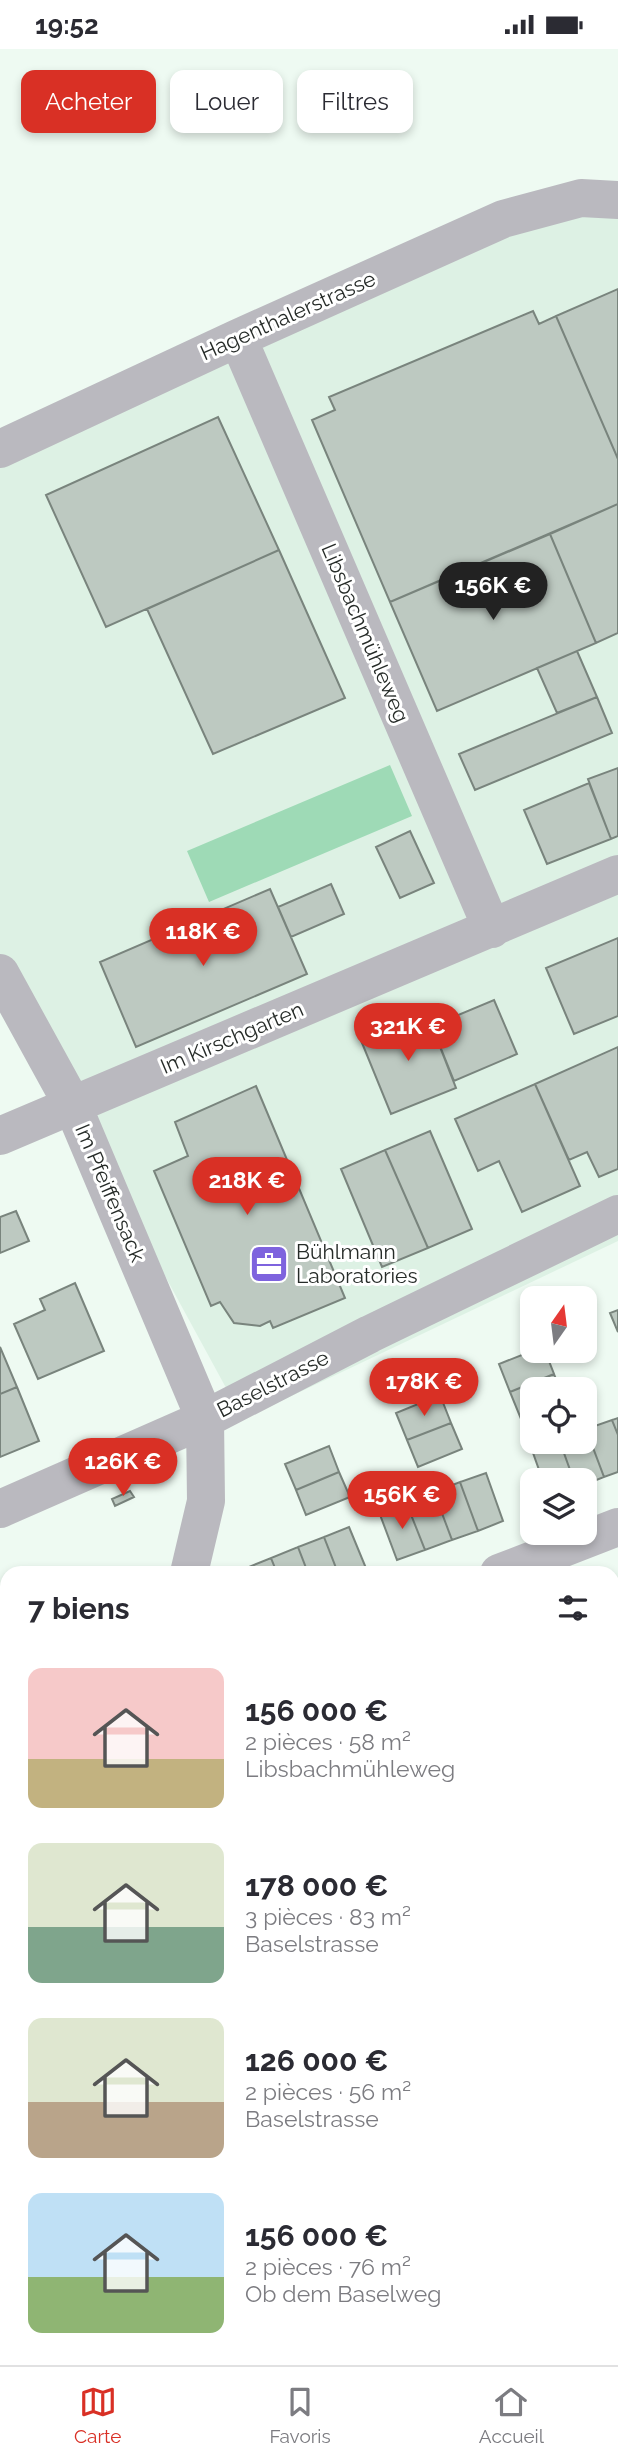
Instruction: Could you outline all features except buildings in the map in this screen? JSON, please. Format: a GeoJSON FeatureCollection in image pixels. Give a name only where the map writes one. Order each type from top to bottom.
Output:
{"type":"FeatureCollection","features":[{"type":"Feature","properties":{"kind":"street","name":"Hagenthalerstrasse"},"geometry":{"type":"LineString","coordinates":[[0,449],[503,219],[600,199]]}},
{"type":"Feature","properties":{"kind":"street","name":"Libsbachmühleweg"},"geometry":{"type":"LineString","coordinates":[[239,338],[492,929]]}},
{"type":"Feature","properties":{"kind":"street","name":"Im Kirschgarten"},"geometry":{"type":"LineString","coordinates":[[0,1136],[618,874]]}},
{"type":"Feature","properties":{"kind":"street","name":"Im Pfeiffensack"},"geometry":{"type":"LineString","coordinates":[[0,973],[72,1104],[205,1419]]}},
{"type":"Feature","properties":{"kind":"street","name":"Baselstrasse"},"geometry":{"type":"LineString","coordinates":[[0,1509],[205,1419],[370,1334],[618,1214]]}},
{"type":"Feature","properties":{"kind":"street"},"geometry":{"type":"LineString","coordinates":[[191,1566],[206,1501],[205,1419]]}},
{"type":"Feature","properties":{"kind":"street"},"geometry":{"type":"LineString","coordinates":[[517,1566],[618,1527]]}},
{"type":"Feature","properties":{"kind":"shaded area"},"geometry":{"type":"Polygon","coordinates":[[[618,200],[618,1241],[243,1419],[0,973],[0,449],[503,219],[618,200]]]}},
{"type":"Feature","properties":{"kind":"green space"},"geometry":{"type":"Polygon","coordinates":[[[390,765],[412,816],[209,902],[187,851],[390,765]]]}},
{"type":"Feature","properties":{"kind":"place","name":"Bühlmann Laboratories"},"geometry":{"type":"Point","coordinates":[269,1264]}}]}
